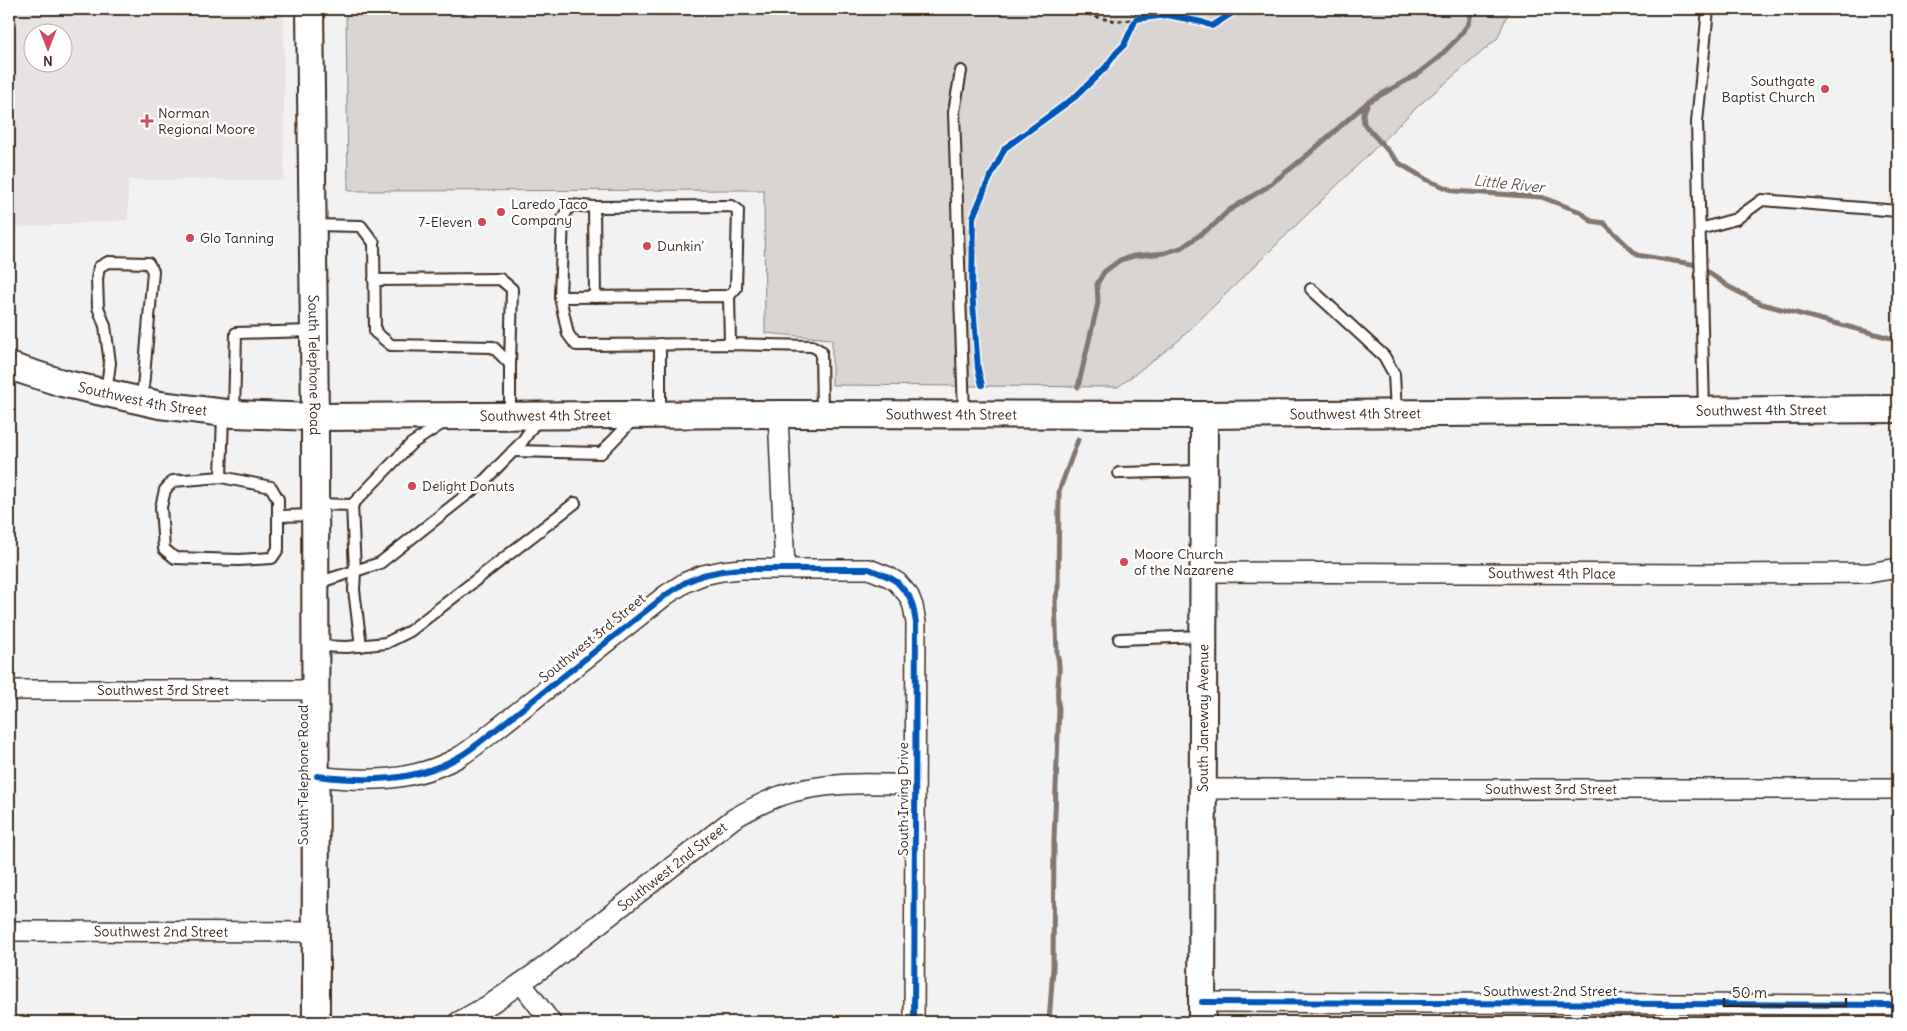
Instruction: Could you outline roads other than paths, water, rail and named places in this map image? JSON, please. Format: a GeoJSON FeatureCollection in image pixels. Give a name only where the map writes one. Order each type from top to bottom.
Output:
{"type":"FeatureCollection","features":[{"type":"Feature","properties":{"kind":"main road","name":"South Telephone Road"},"geometry":{"type":"LineString","coordinates":[[310,9],[316,510],[316,1022]]}},
{"type":"Feature","properties":{"kind":"main road","name":"Southwest 4th Street"},"geometry":{"type":"LineString","coordinates":[[9,366],[62,383],[106,394],[192,410],[229,414],[315,417],[1898,410]]}},
{"type":"Feature","properties":{"kind":"main road","name":"South Janeway Avenue"},"geometry":{"type":"LineString","coordinates":[[1202,1012],[1204,414]]}},
{"type":"Feature","properties":{"kind":"street"},"geometry":{"type":"LineString","coordinates":[[778,414],[785,569]]}},
{"type":"Feature","properties":{"kind":"street","name":"Southwest 4th Place"},"geometry":{"type":"LineString","coordinates":[[1204,572],[1735,574],[1868,573],[1898,568]]}},
{"type":"Feature","properties":{"kind":"street","name":"Southwest 3rd Street"},"geometry":{"type":"LineString","coordinates":[[316,776],[345,780],[387,779],[438,767],[458,758],[666,595],[686,582],[703,575],[741,569],[869,569],[897,582]]}},
{"type":"Feature","properties":{"kind":"street","name":"South Irving Drive"},"geometry":{"type":"LineString","coordinates":[[897,582],[909,596],[916,623],[914,1022]]}},
{"type":"Feature","properties":{"kind":"street","name":"Southwest 3rd Street"},"geometry":{"type":"LineString","coordinates":[[9,690],[316,690]]}},
{"type":"Feature","properties":{"kind":"street","name":"Southwest 2nd Street"},"geometry":{"type":"LineString","coordinates":[[458,1022],[492,1004],[544,967],[732,819],[759,804],[793,792],[828,786],[915,785]]}},
{"type":"Feature","properties":{"kind":"street","name":"Southwest 3rd Street"},"geometry":{"type":"LineString","coordinates":[[1203,789],[1898,789]]}},
{"type":"Feature","properties":{"kind":"street","name":"Southwest 2nd Street"},"geometry":{"type":"LineString","coordinates":[[9,931],[315,932]]}},
{"type":"Feature","properties":{"kind":"street"},"geometry":{"type":"LineString","coordinates":[[521,983],[551,1022]]}},
{"type":"Feature","properties":{"kind":"street","name":"Southwest 2nd Street"},"geometry":{"type":"LineString","coordinates":[[1202,1012],[1898,1005]]}},
{"type":"Feature","properties":{"kind":"lane"},"geometry":{"type":"LineString","coordinates":[[1704,411],[1697,122],[1708,9]]}},
{"type":"Feature","properties":{"kind":"lane"},"geometry":{"type":"LineString","coordinates":[[961,71],[954,112],[964,415]]}},
{"type":"Feature","properties":{"kind":"lane"},"geometry":{"type":"LineString","coordinates":[[1700,228],[1736,219],[1762,200],[1898,211]]}},
{"type":"Feature","properties":{"kind":"lane"},"geometry":{"type":"LineString","coordinates":[[730,344],[729,296],[736,288],[738,210],[732,206],[594,207],[570,205],[563,218],[560,297],[568,334],[576,345],[730,344],[812,346],[822,352],[822,414]]}},
{"type":"Feature","properties":{"kind":"lane"},"geometry":{"type":"LineString","coordinates":[[594,207],[595,297]]}},
{"type":"Feature","properties":{"kind":"lane"},"geometry":{"type":"LineString","coordinates":[[313,225],[361,226],[374,243],[375,332],[391,346],[493,347],[510,364]]}},
{"type":"Feature","properties":{"kind":"lane"},"geometry":{"type":"LineString","coordinates":[[106,394],[110,363],[105,326],[98,307],[97,279],[99,267],[108,262],[148,263],[153,271],[142,401]]}},
{"type":"Feature","properties":{"kind":"lane"},"geometry":{"type":"LineString","coordinates":[[374,280],[500,279],[512,289],[510,416]]}},
{"type":"Feature","properties":{"kind":"lane"},"geometry":{"type":"LineString","coordinates":[[1310,289],[1384,356],[1394,374],[1396,413]]}},
{"type":"Feature","properties":{"kind":"lane"},"geometry":{"type":"LineString","coordinates":[[560,297],[729,296]]}},
{"type":"Feature","properties":{"kind":"lane"},"geometry":{"type":"LineString","coordinates":[[221,477],[236,333],[314,331]]}},
{"type":"Feature","properties":{"kind":"lane"},"geometry":{"type":"LineString","coordinates":[[513,451],[601,453],[648,415],[660,344]]}},
{"type":"Feature","properties":{"kind":"lane"},"geometry":{"type":"LineString","coordinates":[[1898,367],[1898,382]]}},
{"type":"Feature","properties":{"kind":"lane"},"geometry":{"type":"LineString","coordinates":[[316,584],[380,563],[484,481],[522,442],[540,416]]}},
{"type":"Feature","properties":{"kind":"lane"},"geometry":{"type":"LineString","coordinates":[[278,516],[352,505],[411,444],[451,417]]}},
{"type":"Feature","properties":{"kind":"lane"},"geometry":{"type":"LineString","coordinates":[[1120,473],[1204,471]]}},
{"type":"Feature","properties":{"kind":"lane"},"geometry":{"type":"LineString","coordinates":[[221,477],[271,487],[278,499],[278,549],[272,558],[239,560],[175,558],[164,549],[161,507],[164,490],[173,481],[221,477]]}},
{"type":"Feature","properties":{"kind":"lane"},"geometry":{"type":"LineString","coordinates":[[316,646],[347,647],[386,643],[410,631],[575,503]]}},
{"type":"Feature","properties":{"kind":"lane"},"geometry":{"type":"LineString","coordinates":[[352,505],[354,590],[361,646]]}},
{"type":"Feature","properties":{"kind":"lane"},"geometry":{"type":"LineString","coordinates":[[1119,639],[1204,636]]}},
{"type":"Feature","properties":{"kind":"waterway"},"geometry":{"type":"LineString","coordinates":[[1078,387],[1098,303],[1097,284],[1104,272],[1120,260],[1134,256],[1165,253],[1183,247],[1215,224],[1228,211],[1267,187],[1304,158],[1368,102],[1416,75],[1438,58],[1458,38],[1469,23],[1472,9]]}},
{"type":"Feature","properties":{"kind":"waterway","name":"Little River"},"geometry":{"type":"LineString","coordinates":[[1368,102],[1363,115],[1364,124],[1399,163],[1427,180],[1454,191],[1541,197],[1581,212],[1591,221],[1604,223],[1637,255],[1698,265],[1729,287],[1762,304],[1898,340]]}},
{"type":"Feature","properties":{"kind":"waterway"},"geometry":{"type":"LineString","coordinates":[[1049,1022],[1053,968],[1054,840],[1059,708],[1057,695],[1059,661],[1057,654],[1055,601],[1058,590],[1059,491],[1078,440]]}},
{"type":"Feature","properties":{"kind":"place","name":"Southgate Baptist Church"},"geometry":{"type":"Point","coordinates":[1825,89]}},
{"type":"Feature","properties":{"kind":"place","name":"Norman Regional Moore"},"geometry":{"type":"Point","coordinates":[147,121]}},
{"type":"Feature","properties":{"kind":"place","name":"Laredo Taco Company"},"geometry":{"type":"Point","coordinates":[501,212]}},
{"type":"Feature","properties":{"kind":"place","name":"7-Eleven"},"geometry":{"type":"Point","coordinates":[482,222]}},
{"type":"Feature","properties":{"kind":"place","name":"Glo Tanning"},"geometry":{"type":"Point","coordinates":[190,238]}},
{"type":"Feature","properties":{"kind":"place","name":"Dunkin'"},"geometry":{"type":"Point","coordinates":[647,246]}},
{"type":"Feature","properties":{"kind":"place","name":"Delight Donuts"},"geometry":{"type":"Point","coordinates":[412,486]}},
{"type":"Feature","properties":{"kind":"place","name":"Moore Church of the Nazarene"},"geometry":{"type":"Point","coordinates":[1124,562]}}]}
